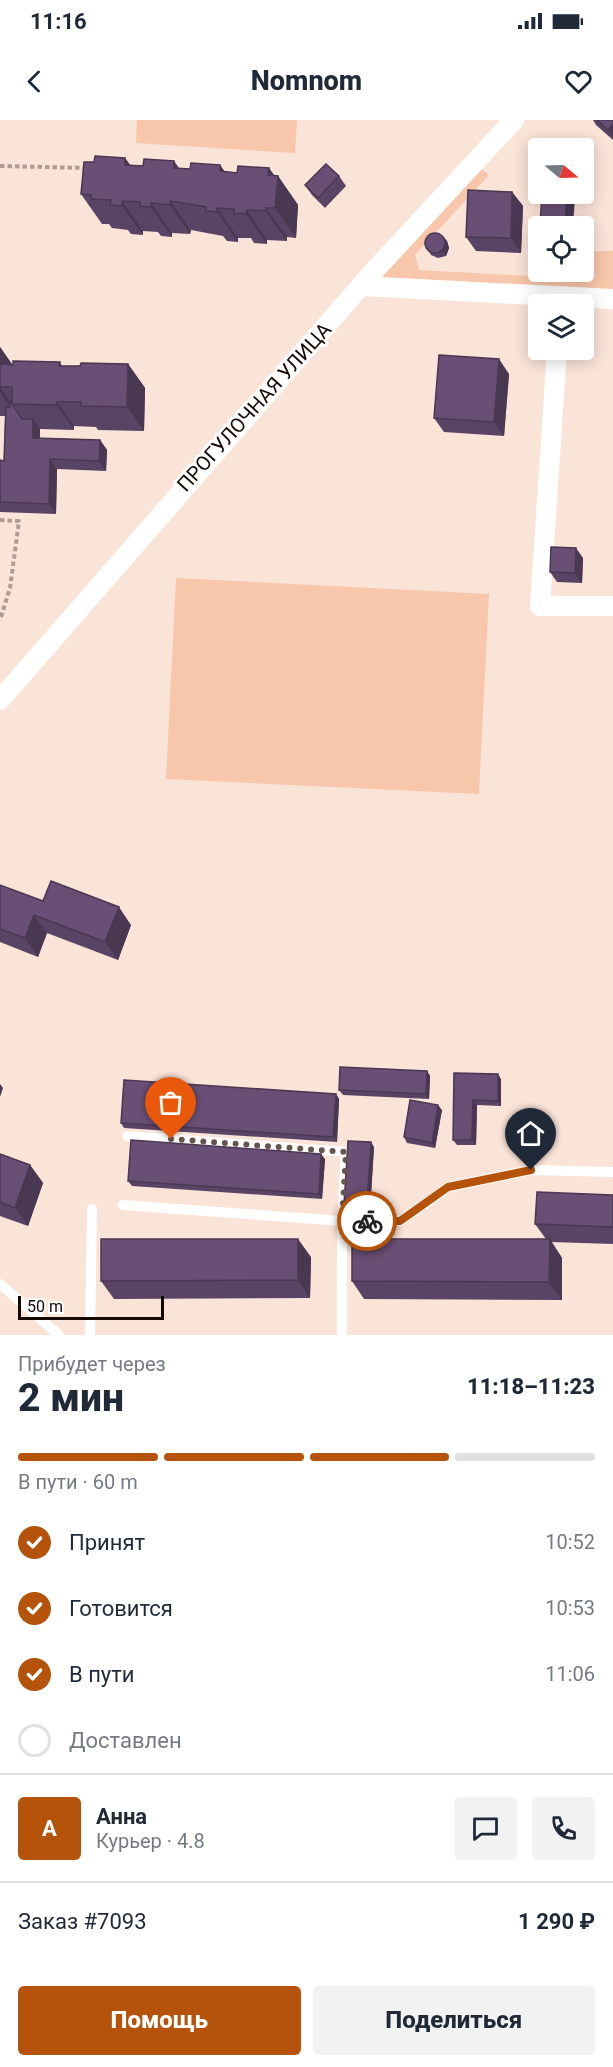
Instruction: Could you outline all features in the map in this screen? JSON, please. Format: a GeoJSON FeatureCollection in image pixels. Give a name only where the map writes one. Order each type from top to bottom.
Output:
{"type":"FeatureCollection","features":[{"type":"Feature","properties":{"kind":"street","name":"ПРОГУЛОЧНАЯ УЛИЦА"},"geometry":{"type":"LineString","coordinates":[[0,700],[192,476],[361,286],[514,120]]}},
{"type":"Feature","properties":{"kind":"street"},"geometry":{"type":"LineString","coordinates":[[361,286],[528,299]]}},
{"type":"Feature","properties":{"kind":"street"},"geometry":{"type":"LineString","coordinates":[[594,300],[613,299]]}},
{"type":"Feature","properties":{"kind":"street"},"geometry":{"type":"LineString","coordinates":[[556,360],[540,606],[613,606]]}},
{"type":"Feature","properties":{"kind":"lane"},"geometry":{"type":"LineString","coordinates":[[127,1136],[346,1152],[342,1221],[342,1335]]}},
{"type":"Feature","properties":{"kind":"lane"},"geometry":{"type":"LineString","coordinates":[[123,1205],[342,1221],[400,1221],[448,1187],[531,1170],[613,1172]]}},
{"type":"Feature","properties":{"kind":"lane"},"geometry":{"type":"LineString","coordinates":[[90,1335],[92,1209]]}},
{"type":"Feature","properties":{"kind":"lane"},"geometry":{"type":"LineString","coordinates":[[0,1284],[59,1335]]}},
{"type":"Feature","properties":{"kind":"path"},"geometry":{"type":"LineString","coordinates":[[0,166],[91,168]]}},
{"type":"Feature","properties":{"kind":"path"},"geometry":{"type":"LineString","coordinates":[[0,520],[19,521],[10,588],[0,620]]}},
{"type":"Feature","properties":{"kind":"shaded area"},"geometry":{"type":"Polygon","coordinates":[[[137,120],[297,120],[295,153],[136,143],[137,120]]]}},
{"type":"Feature","properties":{"kind":"shaded area"},"geometry":{"type":"Polygon","coordinates":[[[470,160],[489,175],[415,255],[419,270],[528,276],[528,282],[594,282],[594,251],[613,251],[613,299],[594,298],[594,294],[528,294],[375,285],[470,160]]]}},
{"type":"Feature","properties":{"kind":"shaded area"},"geometry":{"type":"Polygon","coordinates":[[[176,578],[489,594],[479,794],[166,779],[176,578]]]}},
{"type":"Feature","properties":{"kind":"building"},"geometry":{"type":"Polygon","coordinates":[[[597,120],[613,120],[613,124],[608,130],[597,120]]]}},
{"type":"Feature","properties":{"kind":"building"},"geometry":{"type":"Polygon","coordinates":[[[95,156],[125,158],[125,165],[143,166],[144,159],[174,161],[174,168],[190,169],[191,163],[220,165],[220,171],[237,173],[238,166],[269,168],[268,175],[278,176],[275,208],[266,208],[266,211],[247,210],[246,214],[234,213],[234,209],[217,208],[217,212],[206,211],[206,207],[170,201],[170,205],[151,203],[151,207],[140,206],[140,202],[122,201],[122,206],[110,205],[111,200],[91,199],[91,195],[81,194],[84,162],[94,162],[95,156]]]}},
{"type":"Feature","properties":{"kind":"building"},"geometry":{"type":"Polygon","coordinates":[[[326,164],[339,176],[318,198],[305,185],[326,164]]]}},
{"type":"Feature","properties":{"kind":"building"},"geometry":{"type":"Polygon","coordinates":[[[468,190],[512,192],[511,238],[466,237],[468,190]]]}},
{"type":"Feature","properties":{"kind":"building"},"geometry":{"type":"Polygon","coordinates":[[[541,204],[566,204],[566,216],[541,216],[541,204]]]}},
{"type":"Feature","properties":{"kind":"building"},"geometry":{"type":"Polygon","coordinates":[[[435,233],[442,236],[445,243],[442,250],[435,253],[428,250],[425,243],[428,236],[435,233]]]}},
{"type":"Feature","properties":{"kind":"building"},"geometry":{"type":"Polygon","coordinates":[[[439,355],[499,359],[494,422],[434,418],[439,355]]]}},
{"type":"Feature","properties":{"kind":"building"},"geometry":{"type":"Polygon","coordinates":[[[13,361],[60,362],[59,366],[80,366],[81,363],[128,364],[127,407],[81,406],[81,402],[57,402],[57,405],[12,404],[12,387],[0,387],[0,364],[13,365],[13,361]]]}},
{"type":"Feature","properties":{"kind":"building"},"geometry":{"type":"Polygon","coordinates":[[[10,401],[22,419],[33,419],[33,438],[100,440],[99,461],[50,459],[49,504],[0,502],[0,460],[4,461],[6,407],[10,407],[10,401]]]}},
{"type":"Feature","properties":{"kind":"building"},"geometry":{"type":"Polygon","coordinates":[[[551,547],[576,548],[575,573],[550,572],[551,547]]]}},
{"type":"Feature","properties":{"kind":"building"},"geometry":{"type":"Polygon","coordinates":[[[51,881],[119,907],[105,942],[34,915],[25,938],[0,929],[0,885],[43,901],[51,881]]]}},
{"type":"Feature","properties":{"kind":"building"},"geometry":{"type":"Polygon","coordinates":[[[340,1067],[427,1071],[426,1094],[339,1090],[340,1067]]]}},
{"type":"Feature","properties":{"kind":"building"},"geometry":{"type":"Polygon","coordinates":[[[454,1073],[498,1074],[498,1101],[473,1100],[472,1140],[453,1140],[454,1073]]]}},
{"type":"Feature","properties":{"kind":"building"},"geometry":{"type":"Polygon","coordinates":[[[124,1080],[336,1094],[333,1137],[121,1123],[124,1080]]]}},
{"type":"Feature","properties":{"kind":"building"},"geometry":{"type":"Polygon","coordinates":[[[410,1100],[438,1105],[432,1143],[404,1137],[410,1100]]]}},
{"type":"Feature","properties":{"kind":"building"},"geometry":{"type":"Polygon","coordinates":[[[131,1140],[321,1154],[319,1194],[128,1181],[131,1140]]]}},
{"type":"Feature","properties":{"kind":"building"},"geometry":{"type":"Polygon","coordinates":[[[348,1141],[371,1142],[367,1206],[344,1205],[348,1141]]]}},
{"type":"Feature","properties":{"kind":"building"},"geometry":{"type":"Polygon","coordinates":[[[0,1154],[30,1165],[15,1208],[0,1202],[0,1154]]]}},
{"type":"Feature","properties":{"kind":"building"},"geometry":{"type":"Polygon","coordinates":[[[537,1192],[613,1195],[613,1227],[535,1224],[537,1192]]]}},
{"type":"Feature","properties":{"kind":"building"},"geometry":{"type":"Polygon","coordinates":[[[101,1239],[298,1239],[298,1280],[101,1281],[101,1239]]]}},
{"type":"Feature","properties":{"kind":"building"},"geometry":{"type":"Polygon","coordinates":[[[352,1239],[550,1239],[549,1282],[352,1281],[352,1239]]]}},
{"type":"Feature","properties":{"kind":"way so far"},"geometry":{"type":"LineString","coordinates":[[171,1139],[346,1152],[342,1221],[367,1221]]}},
{"type":"Feature","properties":{"kind":"route"},"geometry":{"type":"LineString","coordinates":[[367,1221],[400,1221],[448,1187],[531,1170]]}}]}
